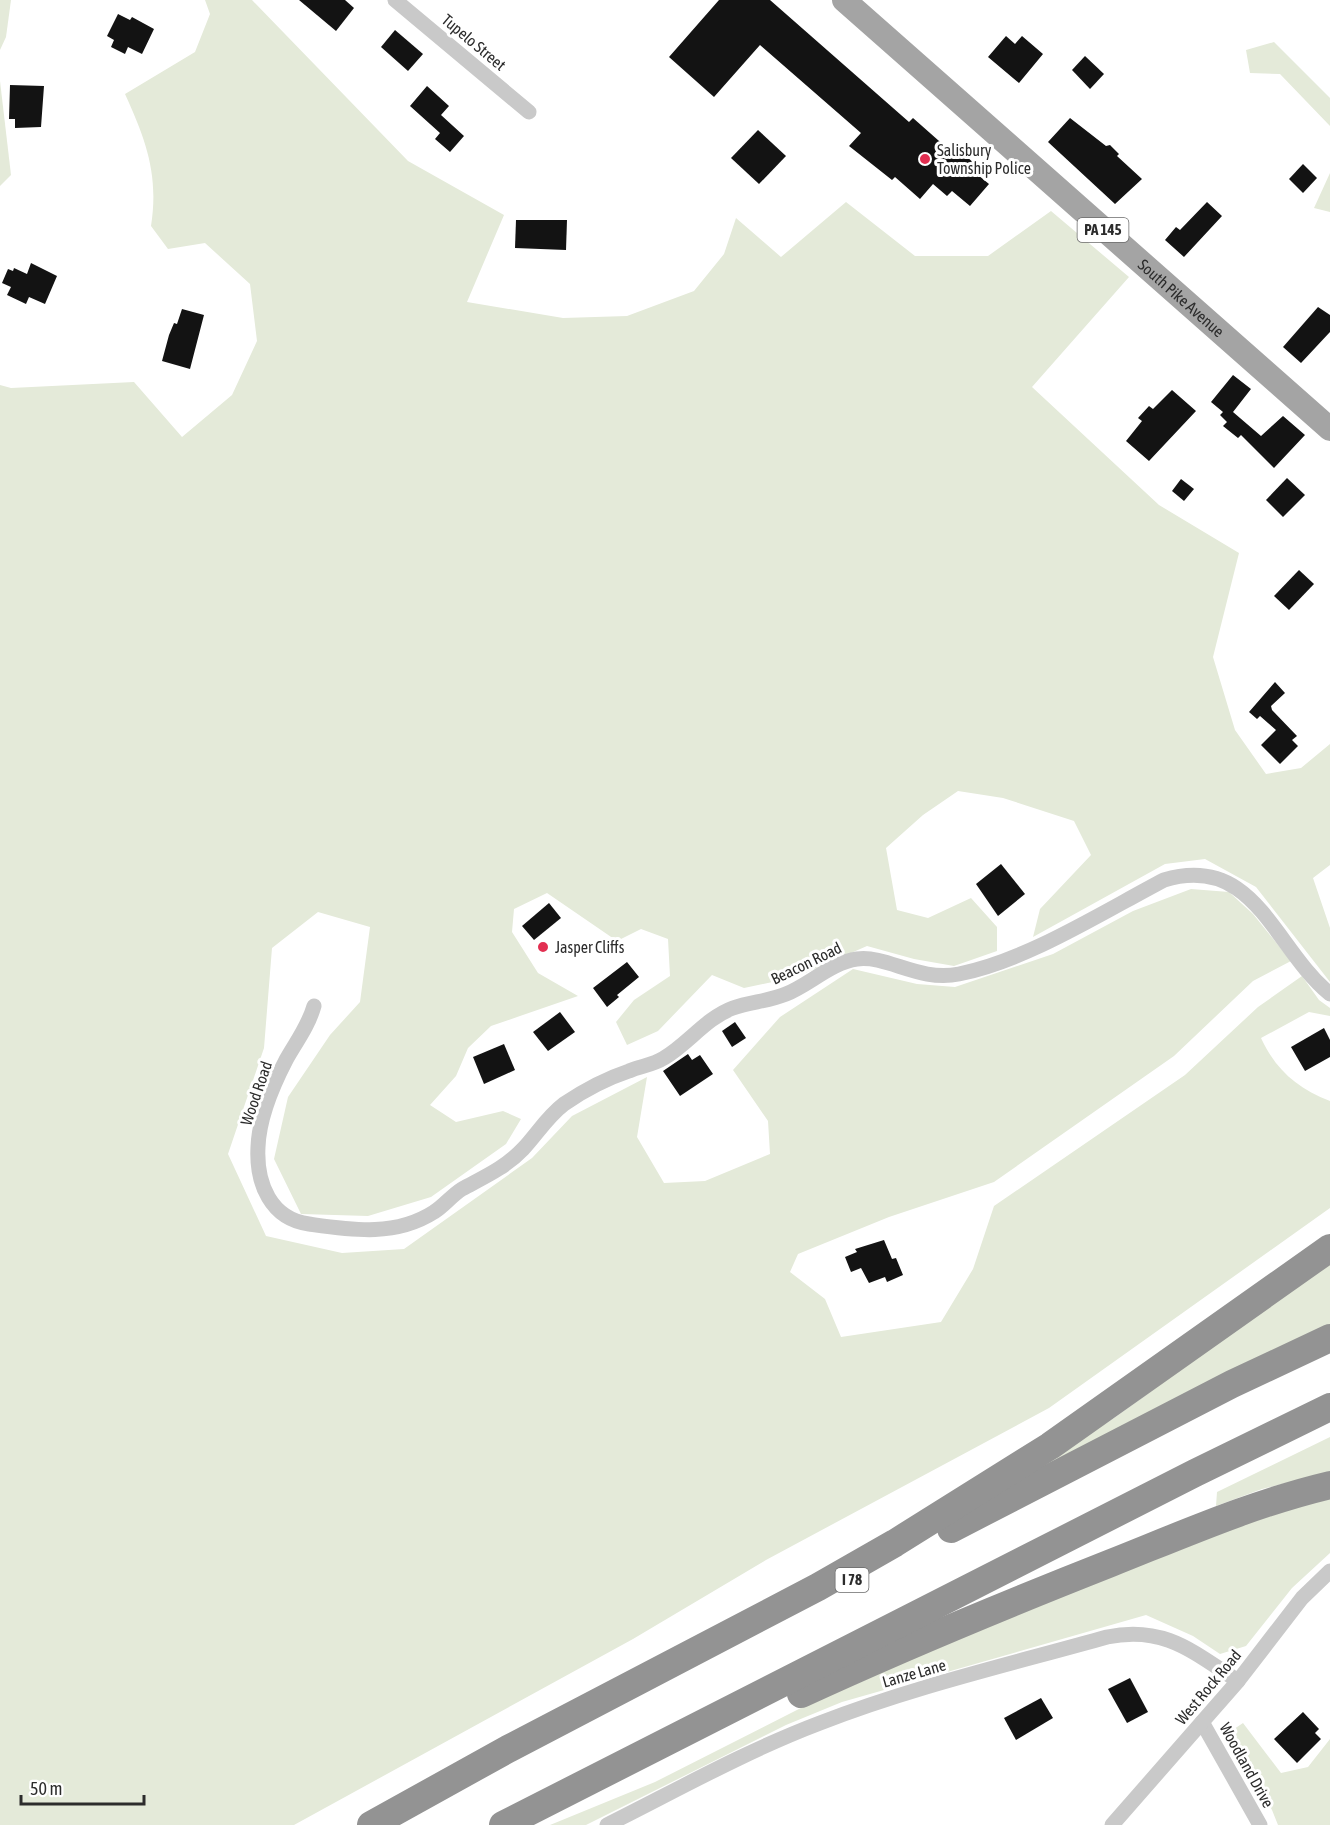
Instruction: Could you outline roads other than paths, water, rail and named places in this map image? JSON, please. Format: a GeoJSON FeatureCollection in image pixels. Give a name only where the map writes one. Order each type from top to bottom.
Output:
{"type":"FeatureCollection","features":[{"type":"Feature","properties":{"kind":"highway"},"geometry":{"type":"LineString","coordinates":[[371,1825],[508,1749],[818,1587],[905,1537],[1050,1446],[1330,1248]]}},
{"type":"Feature","properties":{"kind":"highway","name":"I 78"},"geometry":{"type":"LineString","coordinates":[[376,1825],[1222,1390],[1330,1338]]}},
{"type":"Feature","properties":{"kind":"highway"},"geometry":{"type":"LineString","coordinates":[[503,1825],[1195,1473],[1330,1407]]}},
{"type":"Feature","properties":{"kind":"highway"},"geometry":{"type":"LineString","coordinates":[[522,1825],[925,1637],[1213,1520],[1266,1502],[1330,1485]]}},
{"type":"Feature","properties":{"kind":"main road","name":"South Pike Avenue"},"geometry":{"type":"LineString","coordinates":[[844,0],[1330,429]]}},
{"type":"Feature","properties":{"kind":"street","name":"Tupelo Street"},"geometry":{"type":"LineString","coordinates":[[395,0],[529,112]]}},
{"type":"Feature","properties":{"kind":"street","name":"Beacon Road"},"geometry":{"type":"LineString","coordinates":[[293,1222],[354,1231],[397,1229],[435,1212],[460,1191],[506,1164],[523,1149],[547,1119],[566,1103],[612,1078],[665,1058],[720,1014],[789,993],[842,963],[857,959],[872,959],[916,974],[935,976],[973,971],[1049,941],[1164,880],[1181,874],[1215,877],[1232,883],[1247,894],[1302,965],[1330,994]]}},
{"type":"Feature","properties":{"kind":"street","name":"Wood Road"},"geometry":{"type":"LineString","coordinates":[[293,1222],[275,1210],[270,1203],[263,1185],[258,1147],[261,1126],[277,1080],[309,1023],[314,1006]]}},
{"type":"Feature","properties":{"kind":"street","name":"West Rock Road"},"geometry":{"type":"LineString","coordinates":[[1112,1825],[1239,1681],[1302,1598],[1330,1571]]}},
{"type":"Feature","properties":{"kind":"street","name":"Lanze Lane"},"geometry":{"type":"LineString","coordinates":[[607,1825],[766,1745],[818,1723],[872,1704],[1107,1637],[1126,1633],[1165,1637],[1180,1643],[1239,1681]]}},
{"type":"Feature","properties":{"kind":"street","name":"Woodland Drive"},"geometry":{"type":"LineString","coordinates":[[1202,1722],[1260,1825]]}},
{"type":"Feature","properties":{"kind":"place","name":"Salisbury Township Police"},"geometry":{"type":"Point","coordinates":[925,159]}},
{"type":"Feature","properties":{"kind":"place","name":"Jasper Cliffs"},"geometry":{"type":"Point","coordinates":[543,947]}}]}
